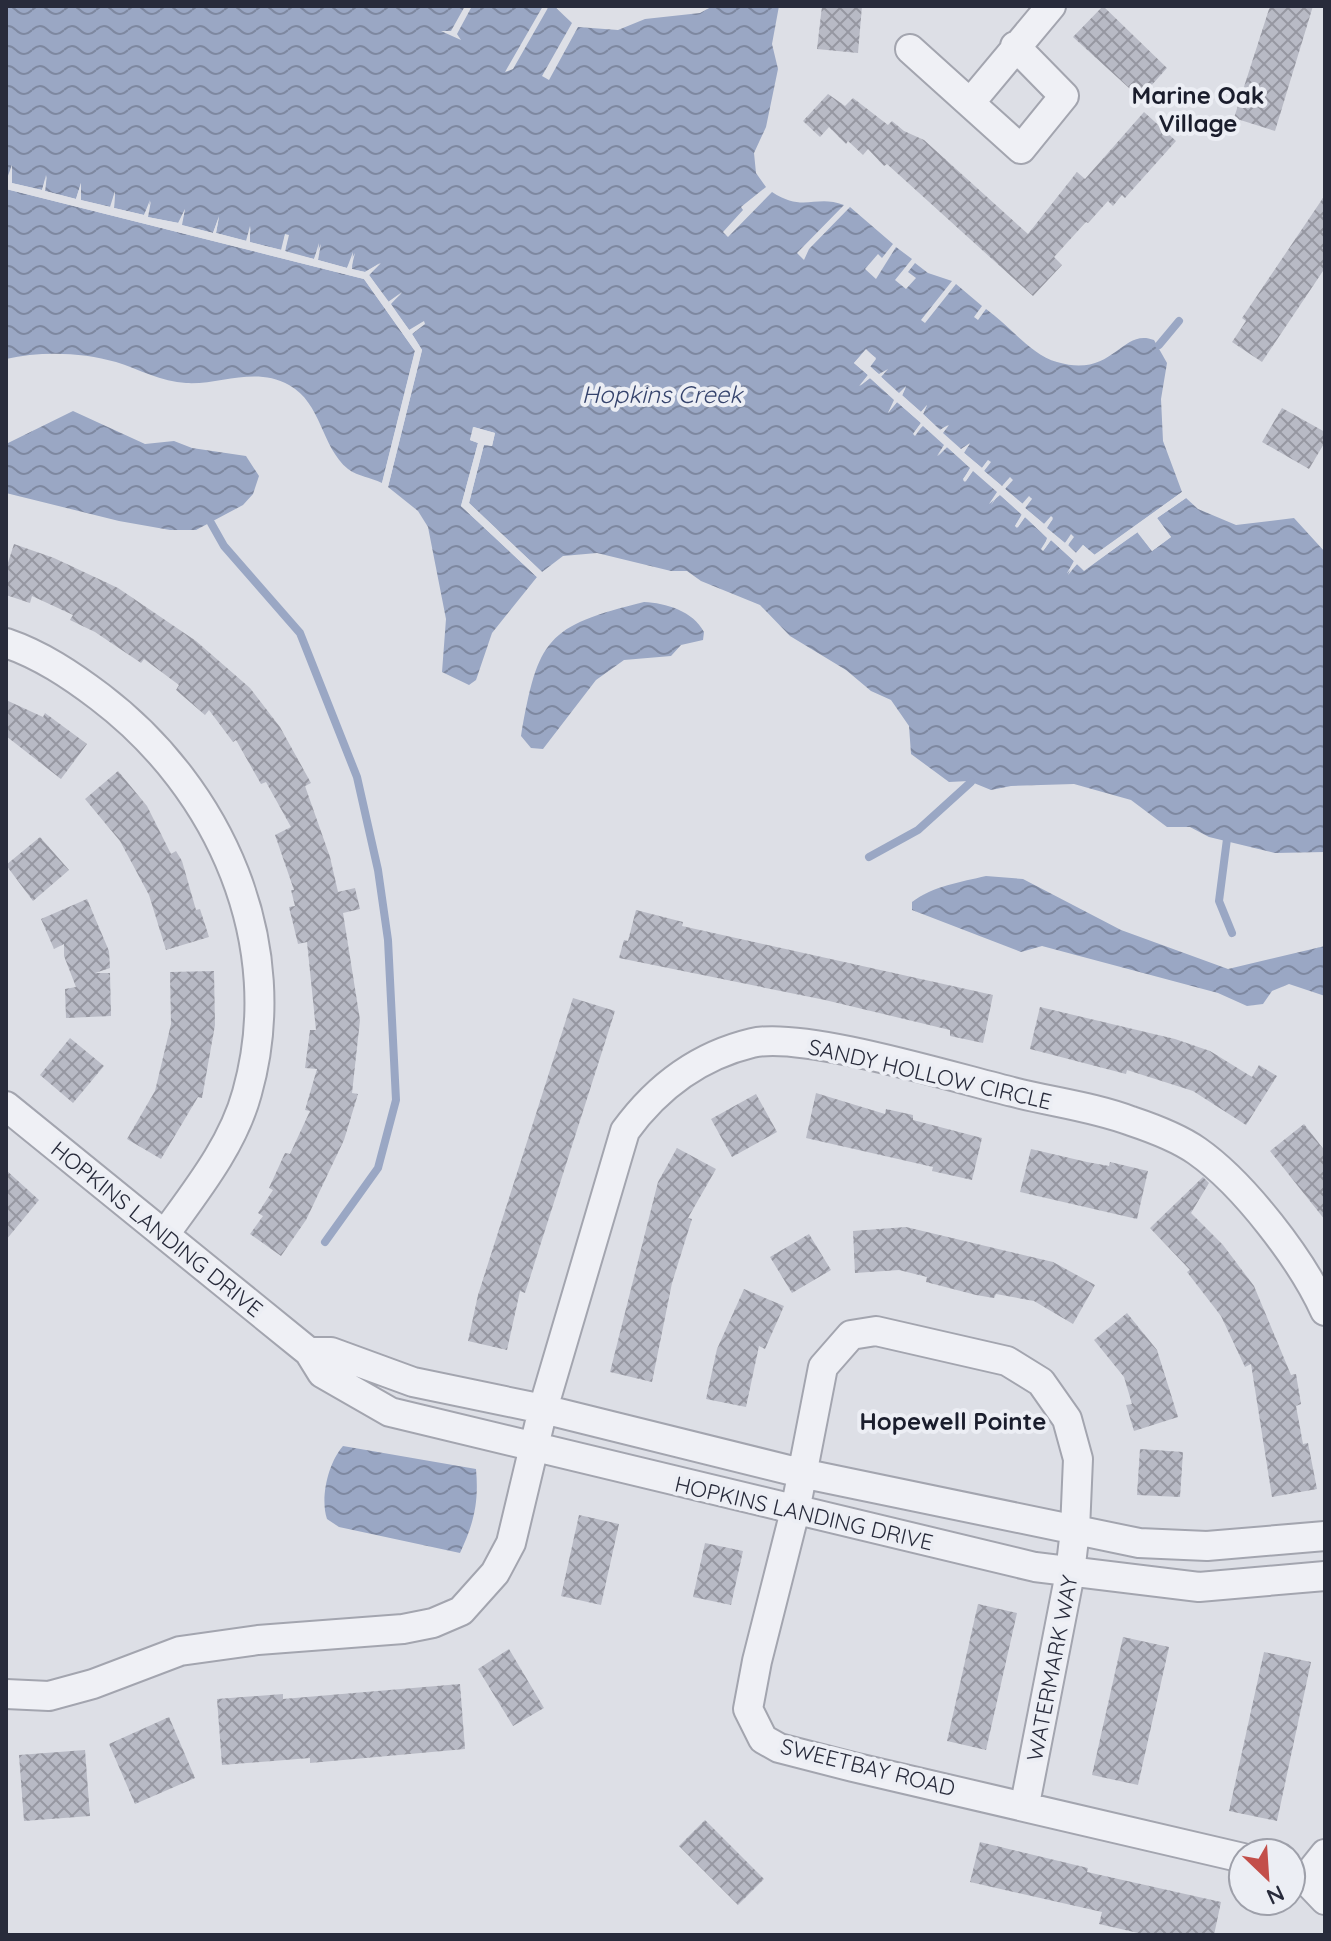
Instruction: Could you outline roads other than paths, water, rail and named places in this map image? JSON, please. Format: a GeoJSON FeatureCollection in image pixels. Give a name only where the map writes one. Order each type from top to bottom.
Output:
{"type":"FeatureCollection","features":[{"type":"Feature","properties":{"kind":"street"},"geometry":{"type":"LineString","coordinates":[[970,103],[1051,6]]}},
{"type":"Feature","properties":{"kind":"street"},"geometry":{"type":"LineString","coordinates":[[910,49],[1021,149],[1064,96],[1015,46]]}},
{"type":"Feature","properties":{"kind":"street"},"geometry":{"type":"LineString","coordinates":[[6,643],[31,652],[79,681],[130,720],[168,761],[201,807],[233,865],[250,917],[261,984],[258,1042],[247,1096],[223,1148],[165,1234]]}},
{"type":"Feature","properties":{"kind":"street","name":"SANDY HOLLOW CIRCLE"},"geometry":{"type":"LineString","coordinates":[[6,1694],[49,1696],[93,1684],[180,1651],[258,1640],[403,1629],[433,1623],[461,1611],[495,1573],[511,1543],[543,1409],[625,1131],[646,1103],[675,1078],[705,1060],[754,1042],[811,1044],[1131,1120],[1195,1149],[1234,1181],[1313,1285],[1325,1311]]}},
{"type":"Feature","properties":{"kind":"street","name":"HOPKINS LANDING DRIVE"},"geometry":{"type":"LineString","coordinates":[[6,1106],[309,1352],[322,1373],[390,1412],[795,1511],[1070,1573],[1199,1587],[1325,1576]]}},
{"type":"Feature","properties":{"kind":"street","name":"WATERMARK WAY"},"geometry":{"type":"LineString","coordinates":[[801,1473],[823,1367],[851,1335],[876,1331],[898,1334],[1007,1361],[1041,1382],[1067,1419],[1078,1459],[1075,1530],[1070,1573],[1025,1804]]}},
{"type":"Feature","properties":{"kind":"street","name":"HOPKINS LANDING DRIVE"},"geometry":{"type":"LineString","coordinates":[[309,1352],[331,1352],[413,1382],[543,1409],[801,1473],[1139,1543],[1207,1546],[1325,1536]]}},
{"type":"Feature","properties":{"kind":"street","name":"SWEETBAY ROAD"},"geometry":{"type":"LineString","coordinates":[[801,1473],[795,1511],[748,1709],[763,1739],[779,1748],[853,1767],[1025,1804],[1227,1854]]}},
{"type":"Feature","properties":{"kind":"street"},"geometry":{"type":"LineString","coordinates":[[1307,1869],[1325,1854]]}},
{"type":"Feature","properties":{"kind":"street"},"geometry":{"type":"LineString","coordinates":[[1307,1885],[1325,1900]]}},
{"type":"Feature","properties":{"kind":"water","name":"Hopkins Creek"},"geometry":{"type":"Polygon","coordinates":[[[6,6],[465,6],[451,31],[441,31],[461,40],[457,34],[472,6],[543,6],[505,72],[513,69],[549,6],[554,6],[572,23],[542,76],[549,80],[578,27],[618,30],[645,19],[700,13],[713,6],[779,6],[772,44],[778,69],[766,127],[754,153],[756,173],[766,187],[741,207],[743,210],[723,232],[728,237],[772,192],[793,201],[834,202],[844,205],[797,253],[804,260],[809,249],[850,207],[893,244],[882,258],[878,254],[865,269],[876,279],[896,247],[912,259],[895,280],[906,289],[916,278],[908,272],[915,263],[928,273],[952,281],[921,320],[925,323],[956,284],[982,306],[974,317],[978,320],[986,309],[1029,346],[1057,362],[1092,364],[1133,340],[1154,340],[1167,363],[1161,399],[1163,441],[1182,492],[1094,555],[1083,545],[1076,553],[1068,546],[1072,535],[1065,543],[1046,528],[1053,519],[1044,524],[1025,508],[1032,498],[1023,504],[1005,489],[1011,478],[1003,487],[984,471],[988,460],[982,468],[963,452],[970,444],[961,450],[942,433],[948,425],[940,430],[923,414],[927,405],[921,412],[902,395],[906,387],[899,394],[870,366],[876,358],[866,350],[854,363],[868,375],[860,386],[870,378],[895,400],[888,413],[897,402],[921,423],[913,434],[915,436],[923,425],[945,445],[938,456],[947,447],[971,468],[963,479],[966,481],[973,470],[998,492],[991,505],[999,494],[1022,515],[1015,526],[1018,527],[1025,517],[1048,538],[1041,549],[1043,551],[1051,540],[1074,561],[1067,573],[1077,564],[1084,570],[1138,532],[1152,551],[1171,537],[1157,518],[1186,498],[1198,509],[1236,525],[1294,518],[1325,552],[1325,852],[1275,853],[1209,837],[1190,827],[1167,827],[1131,800],[1074,784],[1011,786],[991,790],[969,781],[949,782],[911,754],[909,726],[891,700],[871,691],[846,670],[790,636],[760,605],[701,581],[687,571],[671,571],[597,553],[563,556],[542,572],[469,503],[484,444],[492,446],[495,433],[474,427],[470,440],[478,443],[461,506],[537,577],[492,633],[476,680],[469,685],[442,672],[446,619],[428,527],[418,511],[388,487],[422,350],[412,334],[423,322],[410,331],[390,304],[402,293],[389,302],[369,275],[380,263],[365,272],[351,269],[355,253],[347,268],[318,260],[321,244],[314,259],[285,251],[288,235],[285,235],[282,250],[249,242],[251,226],[247,241],[216,233],[219,217],[213,233],[181,225],[185,209],[179,223],[147,217],[150,200],[144,215],[114,208],[115,192],[111,207],[80,200],[81,183],[76,199],[45,191],[47,175],[42,190],[11,183],[12,165],[6,181],[6,6]]]}},
{"type":"Feature","properties":{"kind":"water"},"geometry":{"type":"Polygon","coordinates":[[[6,189],[364,279],[415,351],[382,483],[348,469],[332,449],[315,414],[300,393],[276,380],[251,377],[186,383],[89,356],[47,354],[6,359],[6,189]]]}},
{"type":"Feature","properties":{"kind":"water"},"geometry":{"type":"Polygon","coordinates":[[[73,411],[145,444],[174,441],[192,448],[246,456],[259,476],[253,494],[243,505],[196,530],[170,530],[119,521],[6,493],[6,444],[73,411]]]}},
{"type":"Feature","properties":{"kind":"water"},"geometry":{"type":"Polygon","coordinates":[[[644,602],[670,606],[686,614],[704,632],[703,640],[681,645],[671,656],[624,660],[596,680],[543,749],[531,748],[521,736],[527,703],[542,657],[552,642],[566,629],[586,619],[644,602]]]}},
{"type":"Feature","properties":{"kind":"water"},"geometry":{"type":"Polygon","coordinates":[[[986,876],[1023,879],[1121,930],[1228,969],[1325,946],[1325,996],[1289,984],[1272,991],[1263,1004],[1247,1006],[1218,993],[1042,946],[1021,952],[912,910],[912,902],[929,892],[986,876]]]}},
{"type":"Feature","properties":{"kind":"water"},"geometry":{"type":"Polygon","coordinates":[[[343,1446],[476,1469],[474,1512],[460,1553],[339,1527],[327,1519],[324,1501],[327,1481],[333,1462],[343,1446]]]}},
{"type":"Feature","properties":{"kind":"waterway"},"geometry":{"type":"LineString","coordinates":[[1159,345],[1179,321]]}},
{"type":"Feature","properties":{"kind":"waterway"},"geometry":{"type":"LineString","coordinates":[[211,523],[224,546],[300,633],[357,777],[378,870],[388,940],[396,1100],[378,1168],[325,1242]]}},
{"type":"Feature","properties":{"kind":"waterway"},"geometry":{"type":"LineString","coordinates":[[869,857],[918,830],[971,782]]}},
{"type":"Feature","properties":{"kind":"waterway"},"geometry":{"type":"LineString","coordinates":[[1227,839],[1219,901],[1232,933]]}},
{"type":"Feature","properties":{"kind":"district","name":"Marine Oak Village"},"geometry":{"type":"Point","coordinates":[1198,109]}},
{"type":"Feature","properties":{"kind":"district","name":"Hopewell Pointe"},"geometry":{"type":"Point","coordinates":[953,1421]}}]}
